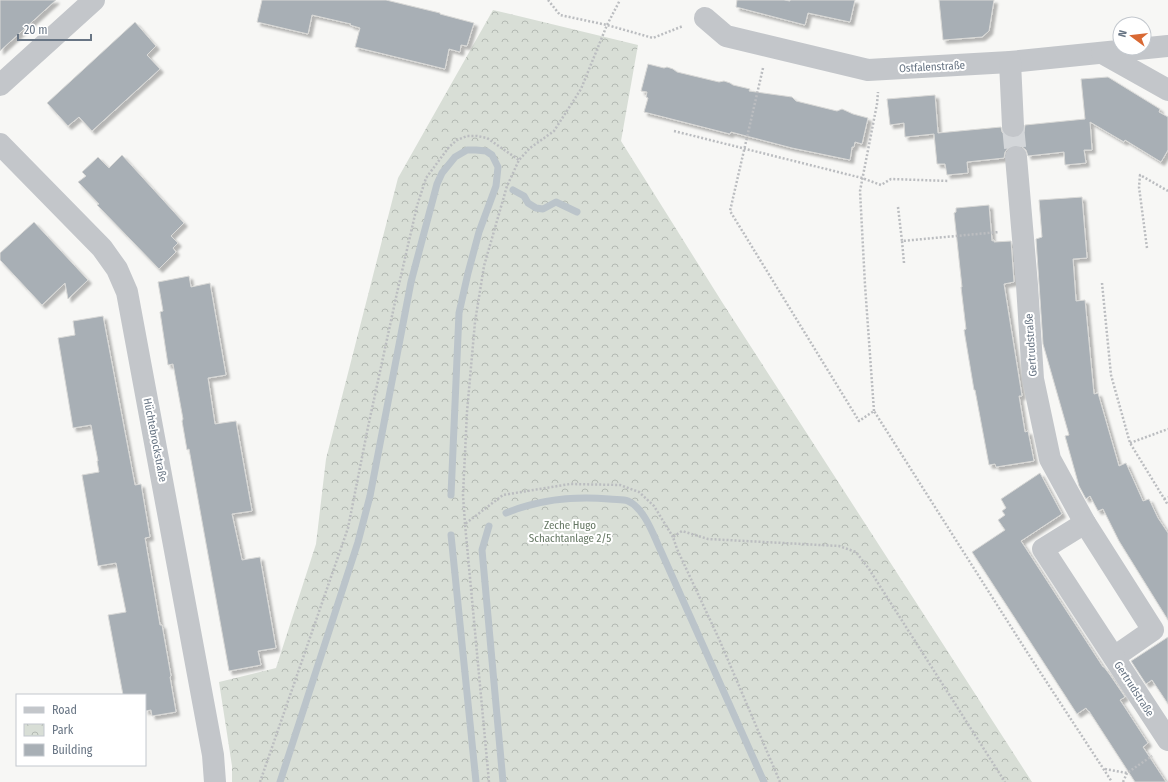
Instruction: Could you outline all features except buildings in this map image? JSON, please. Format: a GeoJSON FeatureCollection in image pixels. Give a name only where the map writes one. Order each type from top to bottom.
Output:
{"type":"FeatureCollection","features":[{"type":"Feature","properties":{"kind":"street"},"geometry":{"type":"LineString","coordinates":[[0,84],[94,0]]}},
{"type":"Feature","properties":{"kind":"street","name":"Ostfalenstraße"},"geometry":{"type":"LineString","coordinates":[[705,18],[726,36],[868,70],[1010,62],[1168,46]]}},
{"type":"Feature","properties":{"kind":"street"},"geometry":{"type":"LineString","coordinates":[[1102,53],[1168,90]]}},
{"type":"Feature","properties":{"kind":"street"},"geometry":{"type":"LineString","coordinates":[[1010,62],[1013,126]]}},
{"type":"Feature","properties":{"kind":"street","name":"Hüchtebrockstraße"},"geometry":{"type":"LineString","coordinates":[[0,144],[102,248],[117,269],[127,292],[213,755],[215,782]]}},
{"type":"Feature","properties":{"kind":"street","name":"Gertrudstraße"},"geometry":{"type":"LineString","coordinates":[[1016,157],[1027,284],[1033,379],[1050,460],[1084,523],[1153,630],[1114,657]]}},
{"type":"Feature","properties":{"kind":"street","name":"Gertrudstraße"},"geometry":{"type":"LineString","coordinates":[[1084,523],[1043,550],[1114,657],[1162,747]]}},
{"type":"Feature","properties":{"kind":"path"},"geometry":{"type":"LineString","coordinates":[[548,0],[560,14],[608,25],[653,38],[705,18]]}},
{"type":"Feature","properties":{"kind":"path"},"geometry":{"type":"LineString","coordinates":[[489,782],[463,495],[467,412],[475,322],[484,266],[507,186],[519,160],[530,148],[554,131],[581,89],[620,0]]}},
{"type":"Feature","properties":{"kind":"path"},"geometry":{"type":"LineString","coordinates":[[769,46],[730,211],[859,421],[874,411]]}},
{"type":"Feature","properties":{"kind":"path"},"geometry":{"type":"LineString","coordinates":[[879,70],[877,104],[860,191],[874,411],[1018,639],[1112,782]]}},
{"type":"Feature","properties":{"kind":"path"},"geometry":{"type":"LineString","coordinates":[[674,131],[862,178],[882,185],[891,179],[949,180]]}},
{"type":"Feature","properties":{"kind":"path"},"geometry":{"type":"LineString","coordinates":[[260,782],[348,528],[396,293],[417,206],[426,178],[449,147],[457,140],[467,136],[486,138],[519,160]]}},
{"type":"Feature","properties":{"kind":"path"},"geometry":{"type":"LineString","coordinates":[[1147,248],[1139,187],[1140,175],[1168,191]]}},
{"type":"Feature","properties":{"kind":"path"},"geometry":{"type":"LineString","coordinates":[[898,207],[904,263]]}},
{"type":"Feature","properties":{"kind":"path"},"geometry":{"type":"LineString","coordinates":[[902,241],[1000,232]]}},
{"type":"Feature","properties":{"kind":"path"},"geometry":{"type":"LineString","coordinates":[[1102,283],[1110,375],[1130,443],[1168,505]]}},
{"type":"Feature","properties":{"kind":"path"},"geometry":{"type":"LineString","coordinates":[[1130,443],[1168,429]]}},
{"type":"Feature","properties":{"kind":"path"},"geometry":{"type":"LineString","coordinates":[[465,524],[503,495],[570,484],[620,485],[639,492],[644,496],[654,506],[674,537],[676,549],[719,638],[780,782]]}},
{"type":"Feature","properties":{"kind":"path"},"geometry":{"type":"LineString","coordinates":[[1164,499],[1168,497]]}},
{"type":"Feature","properties":{"kind":"path"},"geometry":{"type":"LineString","coordinates":[[674,537],[682,531],[708,539],[839,546],[856,552],[869,569],[1005,782]]}},
{"type":"Feature","properties":{"kind":"path"},"geometry":{"type":"LineString","coordinates":[[1123,782],[1126,773],[1162,747]]}},
{"type":"Feature","properties":{"kind":"path"},"geometry":{"type":"LineString","coordinates":[[1104,769],[1126,773]]}},
{"type":"Feature","properties":{"kind":"green space","name":"Zeche Hugo Schachtanlage 2/5"},"geometry":{"type":"Polygon","coordinates":[[[493,10],[638,45],[621,141],[722,302],[1032,782],[232,782],[232,766],[219,682],[276,668],[316,544],[326,459],[398,178],[493,10]]]}},
{"type":"Feature","properties":{"kind":"waterway"},"geometry":{"type":"LineString","coordinates":[[280,782],[358,542],[370,496],[411,282],[437,184],[442,173],[455,157],[467,150],[476,150],[486,151],[492,155],[498,167],[496,186],[479,232],[459,313],[451,495]]}},
{"type":"Feature","properties":{"kind":"waterway"},"geometry":{"type":"LineString","coordinates":[[513,190],[524,196],[528,203],[536,208],[543,209],[556,202],[577,212]]}},
{"type":"Feature","properties":{"kind":"waterway"},"geometry":{"type":"LineString","coordinates":[[506,513],[531,504],[570,498],[626,500],[634,504],[639,509],[654,536],[764,782]]}},
{"type":"Feature","properties":{"kind":"waterway"},"geometry":{"type":"LineString","coordinates":[[489,526],[482,550],[503,782]]}},
{"type":"Feature","properties":{"kind":"waterway"},"geometry":{"type":"LineString","coordinates":[[451,535],[476,782]]}},
{"type":"Feature","properties":{"kind":"tunnel"},"geometry":{"type":"LineString","coordinates":[[1013,126],[1016,157]]}}]}
